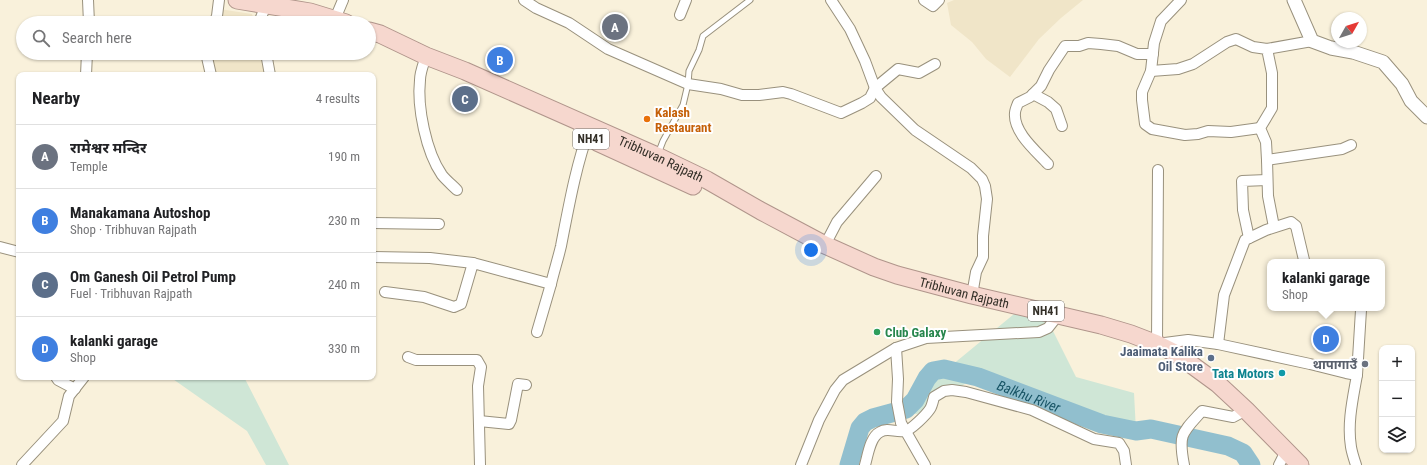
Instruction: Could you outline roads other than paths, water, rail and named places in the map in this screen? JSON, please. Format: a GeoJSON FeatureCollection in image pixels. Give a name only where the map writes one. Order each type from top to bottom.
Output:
{"type":"FeatureCollection","features":[{"type":"Feature","properties":{"kind":"highway"},"geometry":{"type":"LineString","coordinates":[[237,0],[267,2],[323,16]]}},
{"type":"Feature","properties":{"kind":"highway","name":"Tribhuvan Rajpath"},"geometry":{"type":"LineString","coordinates":[[376,33],[426,56],[465,80],[588,132],[654,162],[727,201],[761,211],[826,245],[874,267],[897,275],[972,295],[1059,314],[1131,334],[1157,344],[1177,354],[1218,384],[1246,410],[1282,458],[1300,465]]}},
{"type":"Feature","properties":{"kind":"street"},"geometry":{"type":"LineString","coordinates":[[88,0],[89,16]]}},
{"type":"Feature","properties":{"kind":"street"},"geometry":{"type":"LineString","coordinates":[[217,16],[218,0]]}},
{"type":"Feature","properties":{"kind":"street"},"geometry":{"type":"LineString","coordinates":[[341,16],[343,0]]}},
{"type":"Feature","properties":{"kind":"street"},"geometry":{"type":"LineString","coordinates":[[524,0],[536,8],[569,23],[608,49],[688,84],[721,89],[742,95],[759,95],[783,92],[841,112],[870,98],[875,88],[898,69],[919,73],[935,64]]}},
{"type":"Feature","properties":{"kind":"street"},"geometry":{"type":"LineString","coordinates":[[680,15],[686,0]]}},
{"type":"Feature","properties":{"kind":"street"},"geometry":{"type":"LineString","coordinates":[[831,0],[850,29],[865,61],[875,88],[881,97],[915,130],[971,168],[982,179],[985,186],[987,199],[982,257],[976,272],[972,295]]}},
{"type":"Feature","properties":{"kind":"street"},"geometry":{"type":"LineString","coordinates":[[924,0],[933,6],[939,0]]}},
{"type":"Feature","properties":{"kind":"street"},"geometry":{"type":"LineString","coordinates":[[1181,0],[1162,21],[1154,43],[1151,71],[1142,92],[1146,124],[1152,129],[1185,135],[1198,134],[1208,131],[1231,132],[1260,128]]}},
{"type":"Feature","properties":{"kind":"street"},"geometry":{"type":"LineString","coordinates":[[1294,0],[1312,41]]}},
{"type":"Feature","properties":{"kind":"street"},"geometry":{"type":"LineString","coordinates":[[262,16],[267,2]]}},
{"type":"Feature","properties":{"kind":"street"},"geometry":{"type":"LineString","coordinates":[[1151,71],[1178,69],[1194,64],[1227,42],[1236,39],[1253,47],[1267,48],[1312,41],[1331,48],[1353,52],[1383,62],[1402,84],[1411,101],[1427,117]]}},
{"type":"Feature","properties":{"kind":"street"},"geometry":{"type":"LineString","coordinates":[[1048,164],[1023,137],[1017,123],[1015,113],[1018,103],[1033,94],[1041,86],[1049,70],[1065,46],[1101,44],[1118,46],[1137,54],[1153,54]]}},
{"type":"Feature","properties":{"kind":"street"},"geometry":{"type":"LineString","coordinates":[[1260,128],[1272,108],[1272,73],[1267,48]]}},
{"type":"Feature","properties":{"kind":"street"},"geometry":{"type":"LineString","coordinates":[[426,56],[420,78],[419,103],[425,133],[430,153],[442,175],[457,190]]}},
{"type":"Feature","properties":{"kind":"street"},"geometry":{"type":"LineString","coordinates":[[86,72],[87,60]]}},
{"type":"Feature","properties":{"kind":"street"},"geometry":{"type":"LineString","coordinates":[[208,60],[210,72]]}},
{"type":"Feature","properties":{"kind":"street"},"geometry":{"type":"LineString","coordinates":[[267,60],[269,72]]}},
{"type":"Feature","properties":{"kind":"street"},"geometry":{"type":"LineString","coordinates":[[1033,94],[1048,102],[1056,109],[1062,126]]}},
{"type":"Feature","properties":{"kind":"street"},"geometry":{"type":"LineString","coordinates":[[1260,128],[1266,142],[1268,196],[1274,227]]}},
{"type":"Feature","properties":{"kind":"street"},"geometry":{"type":"LineString","coordinates":[[537,332],[561,247],[566,213],[576,170],[588,132]]}},
{"type":"Feature","properties":{"kind":"street"},"geometry":{"type":"LineString","coordinates":[[1267,160],[1342,149],[1351,146]]}},
{"type":"Feature","properties":{"kind":"street"},"geometry":{"type":"LineString","coordinates":[[1158,170],[1157,344],[1188,340],[1218,344],[1357,375]]}},
{"type":"Feature","properties":{"kind":"street"},"geometry":{"type":"LineString","coordinates":[[826,245],[837,222],[876,176]]}},
{"type":"Feature","properties":{"kind":"street"},"geometry":{"type":"LineString","coordinates":[[1249,238],[1243,210],[1242,180],[1267,180]]}},
{"type":"Feature","properties":{"kind":"street"},"geometry":{"type":"LineString","coordinates":[[1218,344],[1224,295],[1245,240],[1255,234],[1291,222],[1296,226],[1304,259]]}},
{"type":"Feature","properties":{"kind":"street"},"geometry":{"type":"LineString","coordinates":[[376,223],[439,224]]}},
{"type":"Feature","properties":{"kind":"street"},"geometry":{"type":"LineString","coordinates":[[0,247],[16,251]]}},
{"type":"Feature","properties":{"kind":"street"},"geometry":{"type":"LineString","coordinates":[[376,257],[430,258],[473,263],[551,284]]}},
{"type":"Feature","properties":{"kind":"street"},"geometry":{"type":"LineString","coordinates":[[385,292],[424,297],[454,307],[458,306],[461,304],[473,263]]}},
{"type":"Feature","properties":{"kind":"street"},"geometry":{"type":"LineString","coordinates":[[1356,465],[1351,447],[1350,424],[1357,375],[1361,311]]}},
{"type":"Feature","properties":{"kind":"street"},"geometry":{"type":"LineString","coordinates":[[801,465],[819,420],[835,390],[843,380],[896,348],[926,338],[1039,332],[1048,328],[1059,314]]}},
{"type":"Feature","properties":{"kind":"street"},"geometry":{"type":"LineString","coordinates":[[896,348],[898,379],[897,402],[903,427],[925,465]]}},
{"type":"Feature","properties":{"kind":"street"},"geometry":{"type":"LineString","coordinates":[[408,356],[416,360],[477,360],[481,367],[478,386],[480,465]]}},
{"type":"Feature","properties":{"kind":"street"},"geometry":{"type":"LineString","coordinates":[[58,380],[74,389]]}},
{"type":"Feature","properties":{"kind":"street"},"geometry":{"type":"LineString","coordinates":[[22,465],[63,421],[69,396],[82,380]]}},
{"type":"Feature","properties":{"kind":"street"},"geometry":{"type":"LineString","coordinates":[[479,421],[509,424],[518,384],[526,385]]}},
{"type":"Feature","properties":{"kind":"street"},"geometry":{"type":"LineString","coordinates":[[865,465],[871,444],[880,431],[903,427],[910,429],[930,408],[934,397],[944,391],[952,390],[966,392],[1032,410],[1094,439],[1119,443],[1124,451],[1126,465]]}},
{"type":"Feature","properties":{"kind":"street"},"geometry":{"type":"LineString","coordinates":[[1184,465],[1180,446],[1184,430],[1202,410],[1233,417],[1246,410]]}},
{"type":"Feature","properties":{"kind":"lane"},"geometry":{"type":"LineString","coordinates":[[654,162],[663,141],[684,105],[688,84],[688,71],[699,50],[703,36],[750,0]]}},
{"type":"Feature","properties":{"kind":"waterway","name":"Balkhu River"},"geometry":{"type":"LineString","coordinates":[[849,465],[860,428],[865,422],[873,418],[906,409],[915,400],[927,378],[933,371],[944,369],[978,377],[1102,424],[1136,431],[1151,429],[1228,446],[1243,453],[1251,465]]}},
{"type":"Feature","properties":{"kind":"place","name":"रामेश्वर मन्दिर"},"geometry":{"type":"Point","coordinates":[615,27]}},
{"type":"Feature","properties":{"kind":"place","name":"Manakamana Autoshop"},"geometry":{"type":"Point","coordinates":[500,60]}},
{"type":"Feature","properties":{"kind":"place","name":"Om Ganesh Oil Petrol Pump"},"geometry":{"type":"Point","coordinates":[465,99]}},
{"type":"Feature","properties":{"kind":"place","name":"Kalash Restaurant"},"geometry":{"type":"Point","coordinates":[647,119]}},
{"type":"Feature","properties":{"kind":"place","name":"Club Galaxy"},"geometry":{"type":"Point","coordinates":[877,332]}},
{"type":"Feature","properties":{"kind":"place","name":"kalanki garage"},"geometry":{"type":"Point","coordinates":[1326,339]}},
{"type":"Feature","properties":{"kind":"place","name":"Jaaimata Kalika Oil Store"},"geometry":{"type":"Point","coordinates":[1211,358]}},
{"type":"Feature","properties":{"kind":"place","name":"थापागाउँ"},"geometry":{"type":"Point","coordinates":[1365,364]}},
{"type":"Feature","properties":{"kind":"place","name":"Tata Motors"},"geometry":{"type":"Point","coordinates":[1282,373]}}]}
